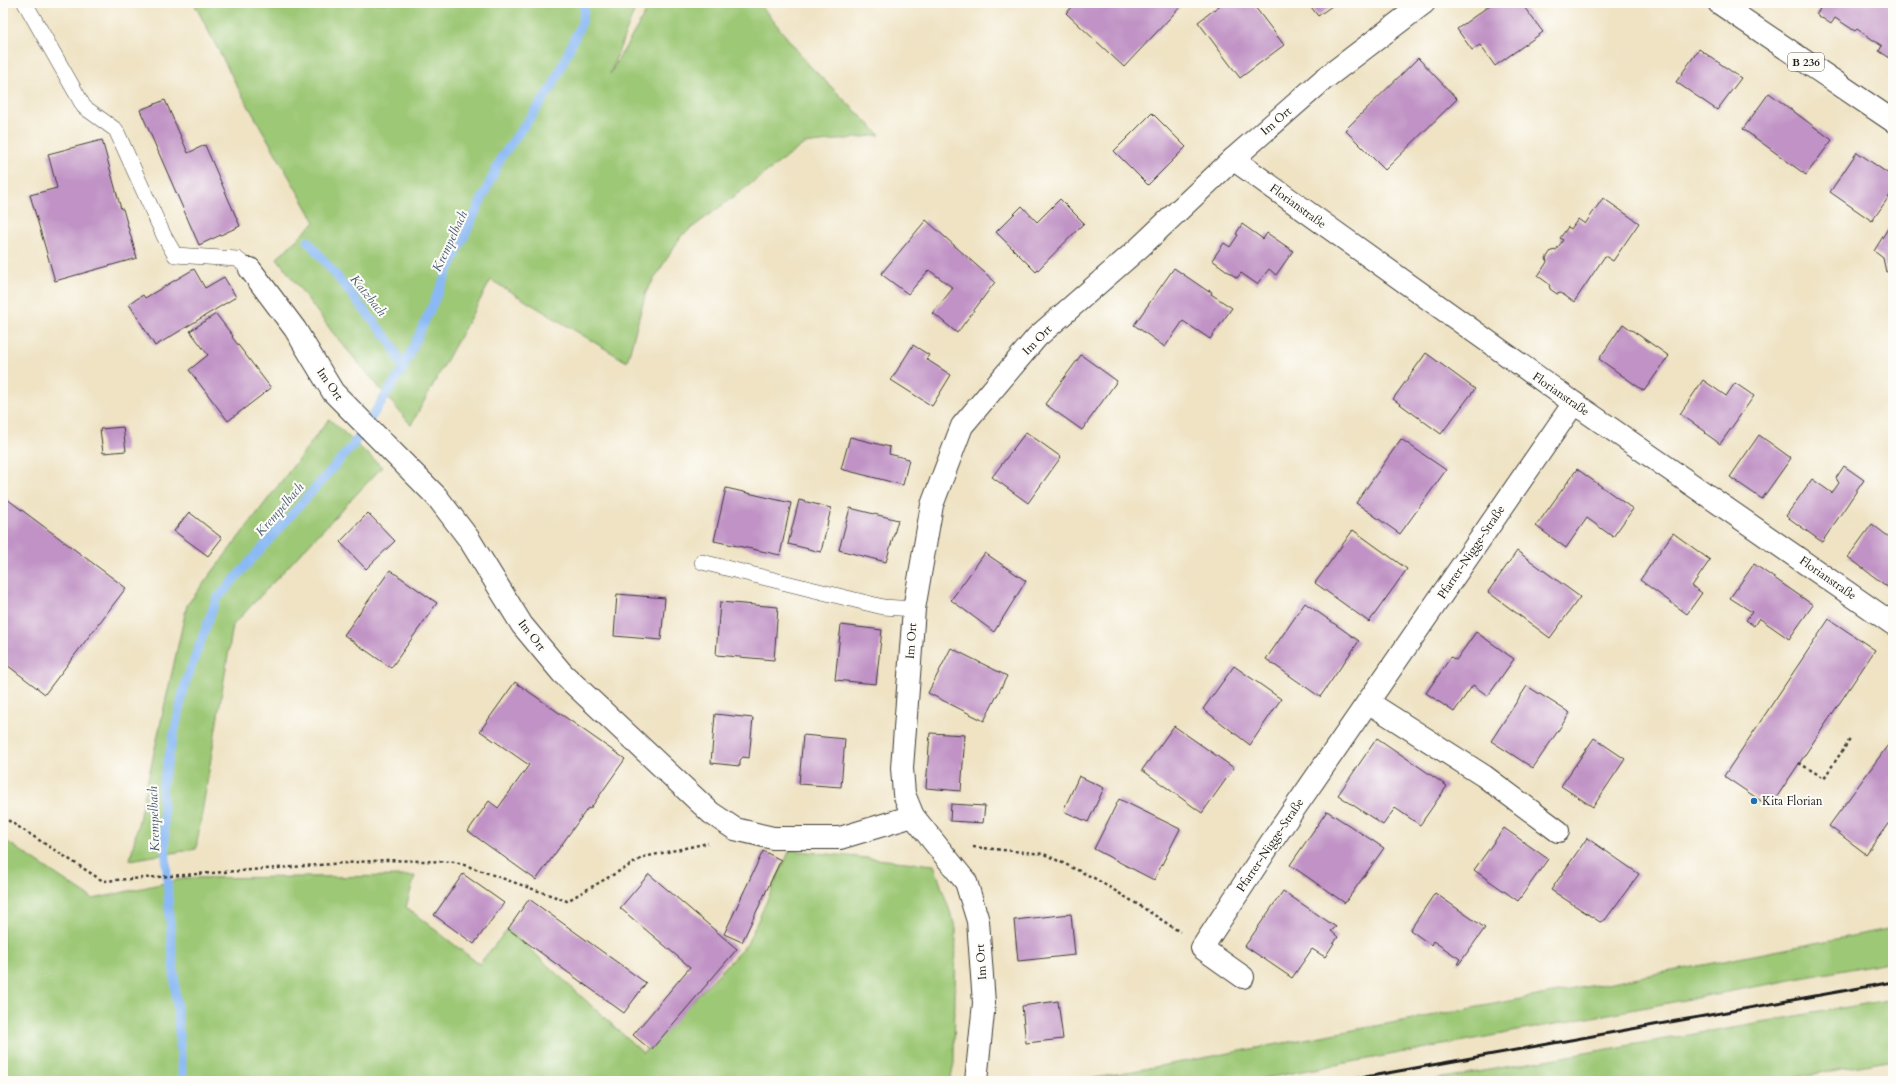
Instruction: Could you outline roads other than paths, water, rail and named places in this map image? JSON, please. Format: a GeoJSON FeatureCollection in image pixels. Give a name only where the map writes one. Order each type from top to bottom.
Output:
{"type":"FeatureCollection","features":[{"type":"Feature","properties":{"kind":"street","name":"Im Ort"},"geometry":{"type":"LineString","coordinates":[[976,1081],[984,1003],[978,921],[966,882],[913,816],[904,794],[902,768],[914,609],[932,505],[962,426],[1037,337],[1140,247],[1233,159],[1323,80],[1424,3]]}},
{"type":"Feature","properties":{"kind":"street","name":"B 236"},"geometry":{"type":"LineString","coordinates":[[1719,3],[1893,121]]}},
{"type":"Feature","properties":{"kind":"street","name":"Florianstraße"},"geometry":{"type":"LineString","coordinates":[[1233,159],[1574,402],[1893,624]]}},
{"type":"Feature","properties":{"kind":"street","name":"Im Ort"},"geometry":{"type":"LineString","coordinates":[[250,269],[295,329],[333,392],[353,414],[437,497],[469,539],[522,625],[562,673],[677,783],[711,813],[735,829],[773,838],[840,838],[913,816]]}},
{"type":"Feature","properties":{"kind":"street","name":"Pfarrer-Nigge-Straße"},"geometry":{"type":"LineString","coordinates":[[1243,977],[1202,948],[1270,844],[1574,402]]}},
{"type":"Feature","properties":{"kind":"street"},"geometry":{"type":"LineString","coordinates":[[1368,702],[1484,776],[1558,831]]}},
{"type":"Feature","properties":{"kind":"lane"},"geometry":{"type":"LineString","coordinates":[[25,3],[84,107],[116,130],[164,236],[175,255],[237,259],[250,269]]}},
{"type":"Feature","properties":{"kind":"lane"},"geometry":{"type":"LineString","coordinates":[[702,562],[883,607],[914,609]]}},
{"type":"Feature","properties":{"kind":"waterway","name":"Krempelbach"},"geometry":{"type":"LineString","coordinates":[[183,1081],[169,911],[162,787],[185,684],[216,600],[353,445],[403,369],[502,156],[551,89],[582,22],[585,3]]}},
{"type":"Feature","properties":{"kind":"waterway","name":"Katzbach"},"geometry":{"type":"LineString","coordinates":[[308,241],[391,343],[403,369]]}},
{"type":"Feature","properties":{"kind":"railway"},"geometry":{"type":"LineString","coordinates":[[1343,1081],[1893,982]]}},
{"type":"Feature","properties":{"kind":"place","name":"Kita Florian"},"geometry":{"type":"Point","coordinates":[1754,801]}}]}
